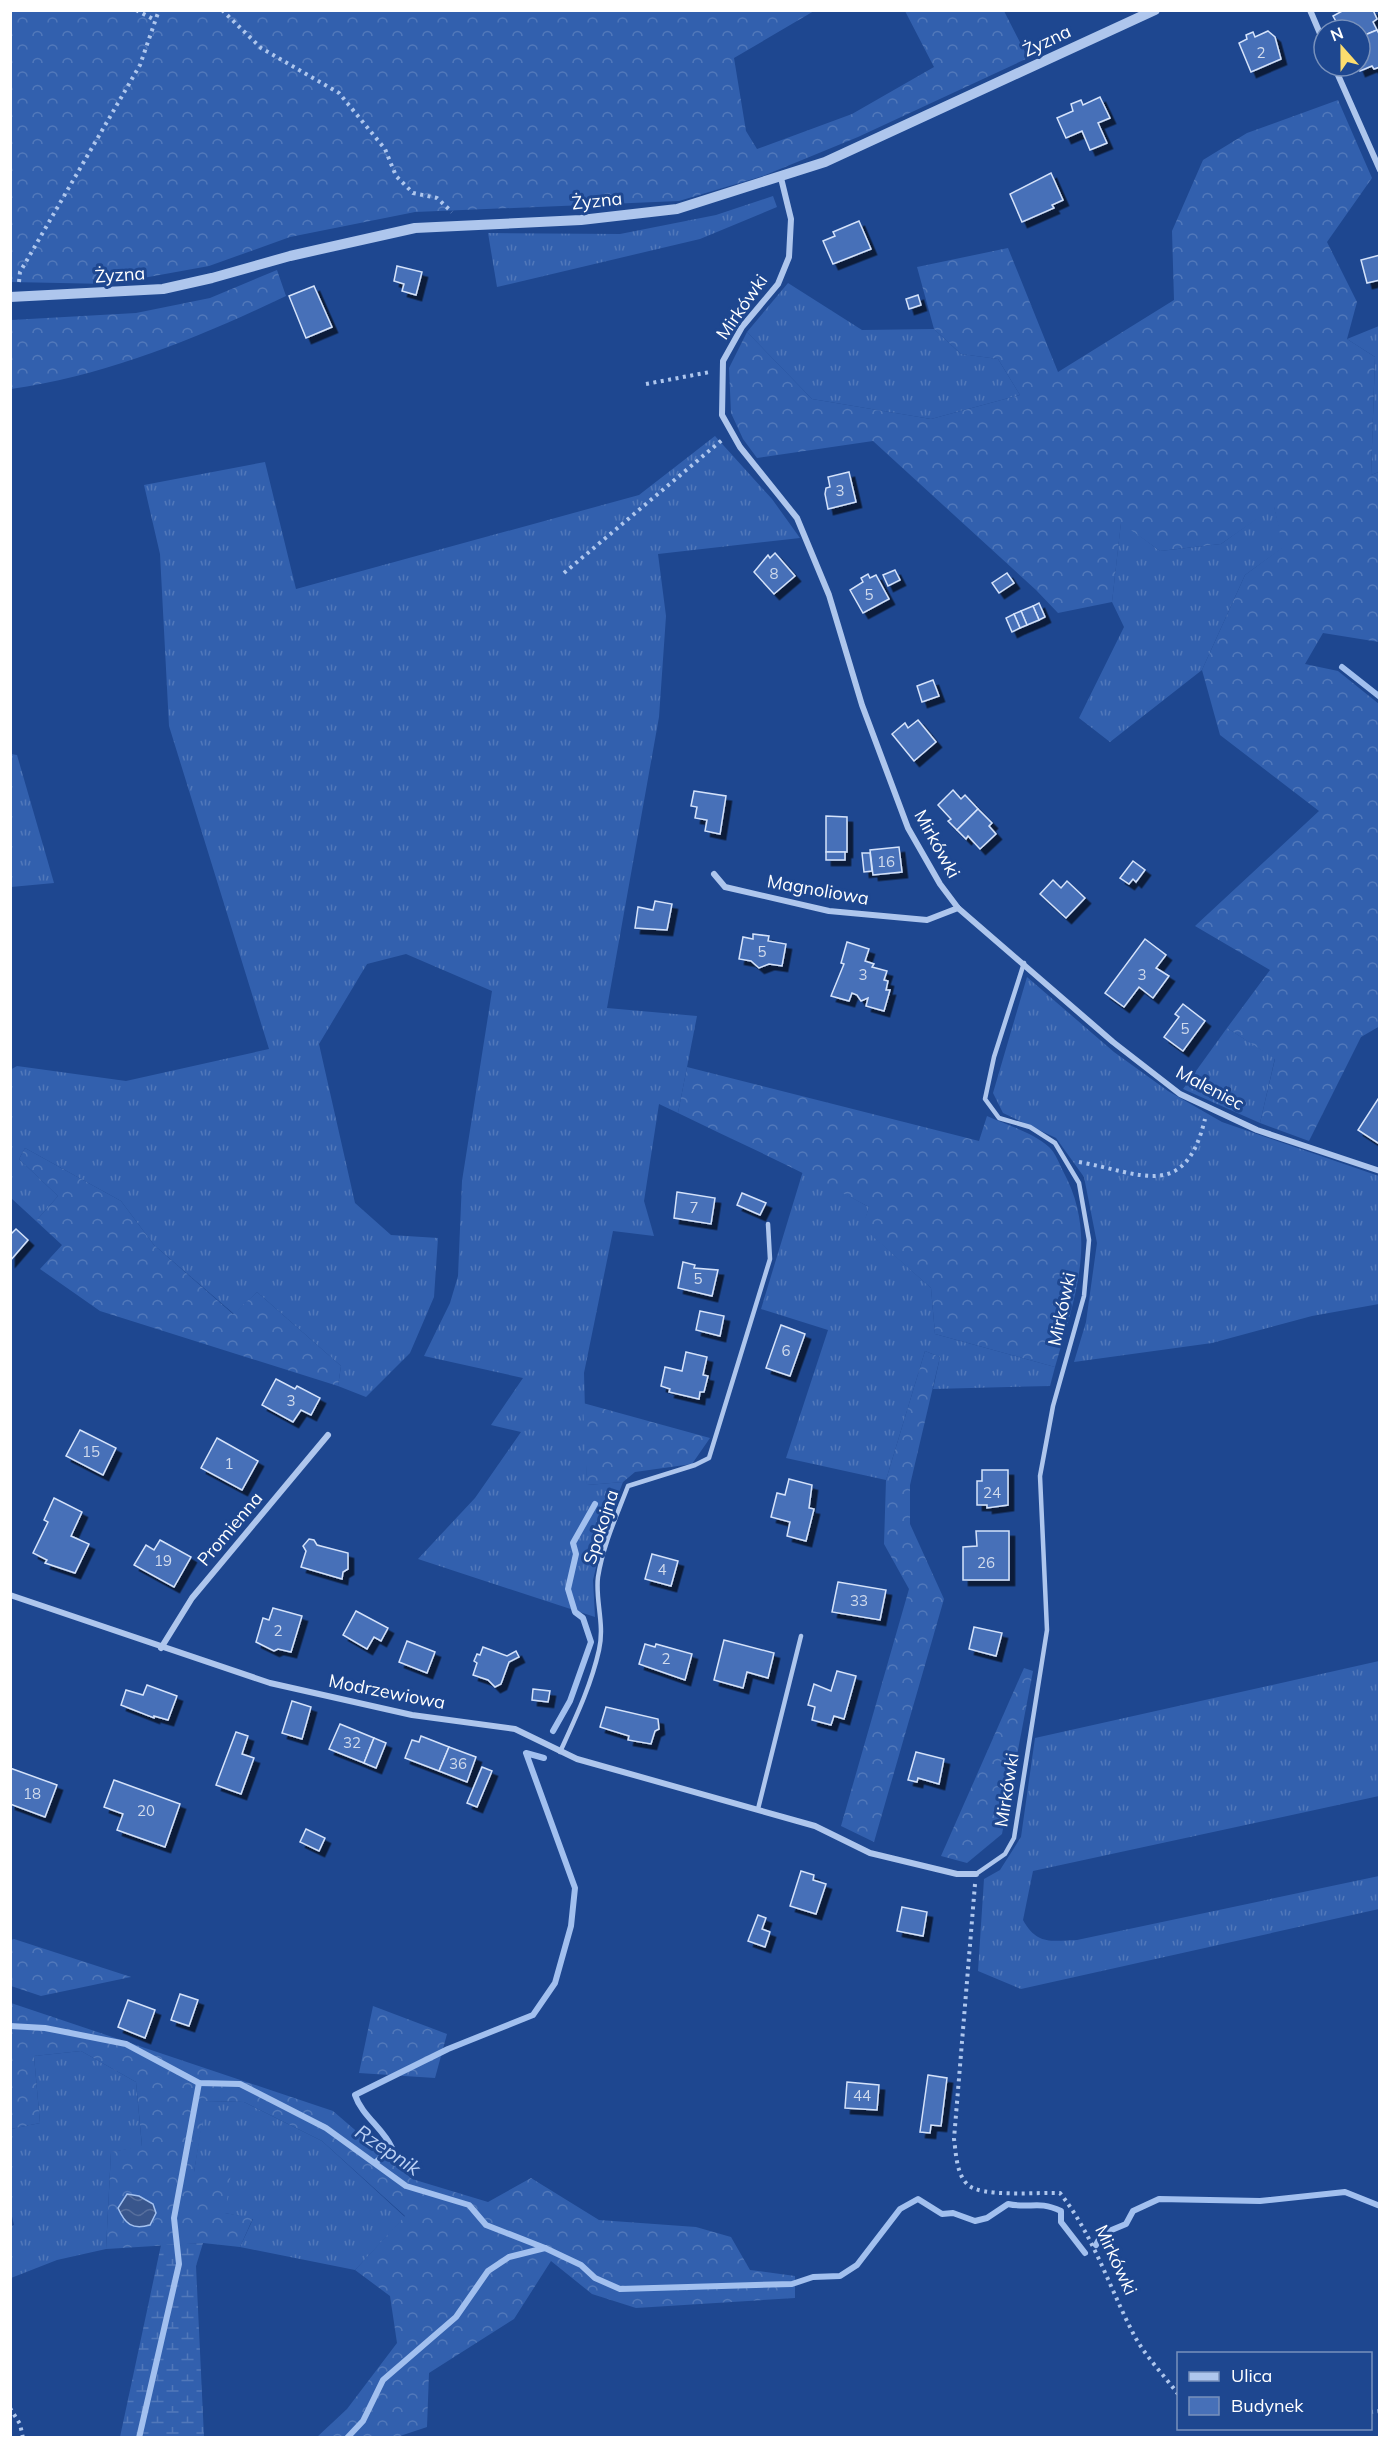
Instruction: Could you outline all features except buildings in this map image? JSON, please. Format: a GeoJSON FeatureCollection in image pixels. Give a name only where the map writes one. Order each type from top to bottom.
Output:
{"type":"FeatureCollection","features":[{"type":"Feature","properties":{"kind":"street","name":"Żyzna"},"geometry":{"type":"LineString","coordinates":[[14,298],[163,289],[290,256],[415,228],[581,220],[677,208],[781,178],[825,162],[1155,10]]}},
{"type":"Feature","properties":{"kind":"street"},"geometry":{"type":"LineString","coordinates":[[1339,78],[1380,170]]}},
{"type":"Feature","properties":{"kind":"street","name":"Mirkówki"},"geometry":{"type":"LineString","coordinates":[[781,178],[790,219],[789,257],[778,284],[742,327],[723,361],[722,415],[732,432],[797,518],[829,595],[862,705],[908,828],[940,884],[958,908],[1024,963]]}},
{"type":"Feature","properties":{"kind":"street","name":"Magnoliowa"},"geometry":{"type":"LineString","coordinates":[[714,874],[725,888],[829,911],[927,920],[958,908]]}},
{"type":"Feature","properties":{"kind":"street","name":"Maleniec"},"geometry":{"type":"LineString","coordinates":[[1024,963],[1113,1042],[1180,1094],[1257,1130],[1380,1171]]}},
{"type":"Feature","properties":{"kind":"street","name":"Promienna"},"geometry":{"type":"LineString","coordinates":[[161,1648],[192,1598],[328,1435]]}},
{"type":"Feature","properties":{"kind":"street","name":"Modrzewiowa"},"geometry":{"type":"LineString","coordinates":[[10,1596],[270,1683],[412,1715],[515,1729],[560,1752],[815,1826],[870,1853],[957,1874],[976,1874]]}},
{"type":"Feature","properties":{"kind":"lane","name":"Mirkówki"},"geometry":{"type":"LineString","coordinates":[[976,1874],[1005,1854],[1014,1838],[1047,1630],[1040,1476],[1053,1406],[1084,1296],[1089,1240],[1079,1183],[1055,1143],[1030,1127],[999,1118],[984,1099],[994,1057],[1024,963]]}},
{"type":"Feature","properties":{"kind":"lane","name":"Spokojna"},"geometry":{"type":"LineString","coordinates":[[560,1752],[584,1698],[599,1648],[602,1618],[598,1579],[610,1533],[628,1486],[709,1458],[770,1259],[768,1224]]}},
{"type":"Feature","properties":{"kind":"lane"},"geometry":{"type":"LineString","coordinates":[[758,1809],[801,1636]]}},
{"type":"Feature","properties":{"kind":"path"},"geometry":{"type":"LineString","coordinates":[[136,10],[155,20]]}},
{"type":"Feature","properties":{"kind":"path"},"geometry":{"type":"LineString","coordinates":[[14,298],[20,272],[140,65],[159,10]]}},
{"type":"Feature","properties":{"kind":"path"},"geometry":{"type":"LineString","coordinates":[[222,10],[261,48],[339,93],[386,148],[396,176],[413,193],[437,198],[466,226]]}},
{"type":"Feature","properties":{"kind":"path"},"geometry":{"type":"LineString","coordinates":[[646,384],[723,369]]}},
{"type":"Feature","properties":{"kind":"path"},"geometry":{"type":"LineString","coordinates":[[564,573],[732,432]]}},
{"type":"Feature","properties":{"kind":"path"},"geometry":{"type":"LineString","coordinates":[[1065,1160],[1140,1177],[1168,1175],[1190,1159],[1201,1137],[1208,1107]]}},
{"type":"Feature","properties":{"kind":"path","name":"Mirkówki"},"geometry":{"type":"LineString","coordinates":[[976,1874],[954,2139],[958,2166],[967,2184],[984,2192],[1060,2193],[1082,2224],[1105,2268],[1132,2333],[1177,2391]]}},
{"type":"Feature","properties":{"kind":"path"},"geometry":{"type":"LineString","coordinates":[[10,2408],[20,2424],[23,2438]]}},
{"type":"Feature","properties":{"kind":"green space"},"geometry":{"type":"Polygon","coordinates":[[[11,10],[814,11],[734,58],[746,131],[757,149],[852,114],[934,67],[905,11],[1004,11],[1028,58],[858,137],[763,176],[679,201],[415,212],[290,237],[209,266],[110,284],[11,282],[11,10]]]}},
{"type":"Feature","properties":{"kind":"green space"},"geometry":{"type":"Polygon","coordinates":[[[1338,100],[1372,178],[1327,242],[1357,302],[1347,339],[1375,357],[1371,475],[1379,472],[1379,642],[1323,633],[1305,664],[1338,671],[1379,704],[1380,1026],[1361,1037],[1309,1141],[1260,1123],[1275,1059],[1227,1028],[1270,970],[1195,926],[1319,811],[1220,735],[1202,670],[1245,575],[1283,547],[1274,507],[1221,544],[1160,551],[1121,523],[1112,602],[1058,613],[1036,590],[873,441],[757,458],[743,439],[731,413],[729,368],[747,332],[812,399],[931,419],[1020,395],[998,359],[961,354],[934,329],[917,267],[1008,248],[1058,372],[1174,300],[1172,231],[1203,160],[1247,133],[1338,100]]]}},
{"type":"Feature","properties":{"kind":"green space"},"geometry":{"type":"Polygon","coordinates":[[[773,196],[777,207],[700,239],[497,287],[488,233],[620,234],[716,215],[773,196]]]}},
{"type":"Feature","properties":{"kind":"green space"},"geometry":{"type":"Polygon","coordinates":[[[277,270],[286,296],[220,326],[117,364],[47,383],[11,389],[11,320],[136,313],[210,298],[277,270]]]}},
{"type":"Feature","properties":{"kind":"green space"},"geometry":{"type":"Polygon","coordinates":[[[788,283],[862,330],[934,329],[961,354],[998,359],[1020,395],[931,419],[812,399],[747,332],[788,283]]]}},
{"type":"Feature","properties":{"kind":"green space"},"geometry":{"type":"Polygon","coordinates":[[[1379,326],[1379,472],[1371,475],[1375,357],[1347,339],[1379,326]]]}},
{"type":"Feature","properties":{"kind":"green space"},"geometry":{"type":"Polygon","coordinates":[[[715,436],[772,499],[800,538],[658,554],[666,616],[659,717],[607,1008],[697,1016],[678,1113],[659,1104],[644,1201],[654,1236],[613,1231],[584,1373],[587,1485],[623,1482],[606,1526],[593,1580],[595,1617],[418,1559],[475,1498],[521,1432],[491,1425],[523,1378],[424,1356],[450,1303],[458,1276],[462,1181],[492,991],[406,954],[367,964],[319,1044],[355,1203],[391,1235],[438,1238],[434,1297],[410,1353],[366,1397],[338,1386],[341,1366],[257,1292],[234,1314],[154,1245],[121,1201],[25,1148],[19,1159],[58,1196],[36,1221],[11,1198],[10,1070],[17,1066],[126,1081],[269,1049],[169,726],[160,554],[144,485],[265,462],[296,589],[639,495],[715,436]]]}},
{"type":"Feature","properties":{"kind":"green space"},"geometry":{"type":"Polygon","coordinates":[[[1274,506],[1284,547],[1245,575],[1202,670],[1110,742],[1079,718],[1124,627],[1112,602],[1121,522],[1160,551],[1221,544],[1274,506]]]}},
{"type":"Feature","properties":{"kind":"green space"},"geometry":{"type":"Polygon","coordinates":[[[11,754],[17,755],[54,883],[11,887],[11,754]]]}},
{"type":"Feature","properties":{"kind":"green space"},"geometry":{"type":"Polygon","coordinates":[[[1027,977],[1114,1052],[1168,1091],[1222,1122],[1379,1176],[1379,1304],[1312,1316],[1212,1343],[1074,1362],[1086,1322],[1097,1243],[1084,1177],[1056,1138],[1003,1113],[993,1093],[1027,977]]]}},
{"type":"Feature","properties":{"kind":"green space"},"geometry":{"type":"Polygon","coordinates":[[[1227,1028],[1275,1058],[1260,1123],[1183,1089],[1227,1028]]]}},
{"type":"Feature","properties":{"kind":"green space"},"geometry":{"type":"Polygon","coordinates":[[[687,1067],[979,1141],[987,1116],[1027,1133],[1049,1147],[1057,1158],[1074,1196],[1080,1220],[1081,1244],[1080,1269],[1075,1293],[1055,1367],[935,1334],[931,1288],[862,1227],[869,1207],[798,1170],[678,1113],[687,1067]]]}},
{"type":"Feature","properties":{"kind":"green space"},"geometry":{"type":"Polygon","coordinates":[[[25,1148],[121,1201],[154,1245],[233,1314],[257,1292],[341,1366],[338,1386],[100,1311],[40,1269],[62,1245],[36,1221],[58,1196],[19,1159],[25,1148]]]}},
{"type":"Feature","properties":{"kind":"green space"},"geometry":{"type":"Polygon","coordinates":[[[803,1171],[869,1207],[863,1227],[931,1288],[935,1334],[1055,1367],[1050,1386],[933,1389],[940,1357],[925,1351],[886,1480],[786,1458],[828,1330],[761,1309],[803,1171]]]}},
{"type":"Feature","properties":{"kind":"green space"},"geometry":{"type":"Polygon","coordinates":[[[925,1351],[940,1357],[910,1485],[910,1524],[944,1599],[874,1842],[841,1826],[909,1589],[884,1544],[886,1480],[925,1351]]]}},
{"type":"Feature","properties":{"kind":"green space"},"geometry":{"type":"Polygon","coordinates":[[[583,1403],[710,1438],[692,1464],[635,1472],[623,1482],[587,1485],[583,1403]]]}},
{"type":"Feature","properties":{"kind":"green space"},"geometry":{"type":"Polygon","coordinates":[[[1379,1661],[1379,1796],[1033,1871],[1023,1920],[1039,1938],[1052,1941],[1077,1940],[1379,1876],[1379,1909],[1021,1989],[978,1971],[984,1879],[1000,1870],[1021,1837],[1035,1738],[1379,1661]]]}},
{"type":"Feature","properties":{"kind":"green space"},"geometry":{"type":"Polygon","coordinates":[[[1024,1668],[1033,1671],[1002,1834],[967,1863],[941,1856],[1024,1668]]]}},
{"type":"Feature","properties":{"kind":"green space"},"geometry":{"type":"Polygon","coordinates":[[[14,1939],[131,1977],[41,1996],[11,1986],[11,1940],[14,1939]]]}},
{"type":"Feature","properties":{"kind":"green space"},"geometry":{"type":"Polygon","coordinates":[[[11,2003],[333,2111],[412,2179],[488,2202],[531,2178],[599,2220],[696,2227],[731,2237],[750,2270],[795,2276],[795,2298],[636,2308],[592,2294],[551,2261],[514,2319],[429,2373],[427,2427],[397,2437],[317,2437],[347,2409],[397,2343],[390,2296],[355,2270],[405,2216],[322,2141],[244,2102],[206,2101],[194,2172],[231,2173],[225,2213],[253,2218],[240,2247],[203,2243],[106,2249],[111,2152],[142,2146],[136,2082],[81,2051],[34,2056],[40,2123],[11,2129],[11,2003]]]}},
{"type":"Feature","properties":{"kind":"green space"},"geometry":{"type":"Polygon","coordinates":[[[373,2006],[447,2034],[435,2078],[359,2073],[373,2006]]]}},
{"type":"Feature","properties":{"kind":"green space"},"geometry":{"type":"Polygon","coordinates":[[[81,2051],[136,2082],[142,2147],[111,2152],[106,2249],[57,2260],[11,2278],[11,2226],[14,2225],[10,2208],[11,2129],[40,2123],[34,2056],[81,2051]]]}},
{"type":"Feature","properties":{"kind":"green space"},"geometry":{"type":"Polygon","coordinates":[[[205,2101],[244,2102],[322,2141],[405,2217],[355,2270],[240,2247],[253,2219],[225,2213],[194,2172],[205,2101]]]}},
{"type":"Feature","properties":{"kind":"green space"},"geometry":{"type":"Polygon","coordinates":[[[203,2243],[196,2266],[204,2437],[120,2437],[161,2245],[203,2243]]]}},
{"type":"Feature","properties":{"kind":"water"},"geometry":{"type":"Polygon","coordinates":[[[127,2194],[139,2196],[153,2204],[156,2213],[150,2225],[134,2226],[123,2218],[118,2208],[127,2194]]]}},
{"type":"Feature","properties":{"kind":"waterway"},"geometry":{"type":"LineString","coordinates":[[1342,667],[1380,697]]}},
{"type":"Feature","properties":{"kind":"waterway"},"geometry":{"type":"LineString","coordinates":[[553,1731],[570,1701],[591,1642],[583,1618],[575,1612],[568,1589],[576,1554],[573,1543],[595,1504]]}},
{"type":"Feature","properties":{"kind":"waterway"},"geometry":{"type":"LineString","coordinates":[[376,2162],[392,2148],[362,2109],[355,2095],[448,2049],[533,2015],[555,1983],[571,1926],[575,1888],[526,1753],[544,1758]]}},
{"type":"Feature","properties":{"kind":"waterway","name":"Rzepnik"},"geometry":{"type":"LineString","coordinates":[[10,2026],[45,2028],[126,2044],[199,2083],[240,2084],[326,2128],[406,2186],[469,2205],[486,2225],[545,2248],[509,2257],[488,2271],[456,2317],[383,2380],[363,2421],[347,2438]]}},
{"type":"Feature","properties":{"kind":"waterway"},"geometry":{"type":"LineString","coordinates":[[139,2438],[179,2264],[174,2218],[199,2083]]}},
{"type":"Feature","properties":{"kind":"waterway"},"geometry":{"type":"LineString","coordinates":[[1096,2245],[1102,2234],[1126,2224],[1133,2211],[1159,2199],[1260,2201],[1345,2192],[1380,2206]]}},
{"type":"Feature","properties":{"kind":"waterway"},"geometry":{"type":"LineString","coordinates":[[545,2248],[581,2265],[595,2278],[620,2289],[792,2284],[813,2277],[840,2276],[857,2265],[900,2209],[918,2199],[942,2214],[953,2213],[975,2221],[987,2218],[1008,2204],[1040,2205],[1053,2208],[1061,2211],[1061,2222],[1085,2253]]}}]}
